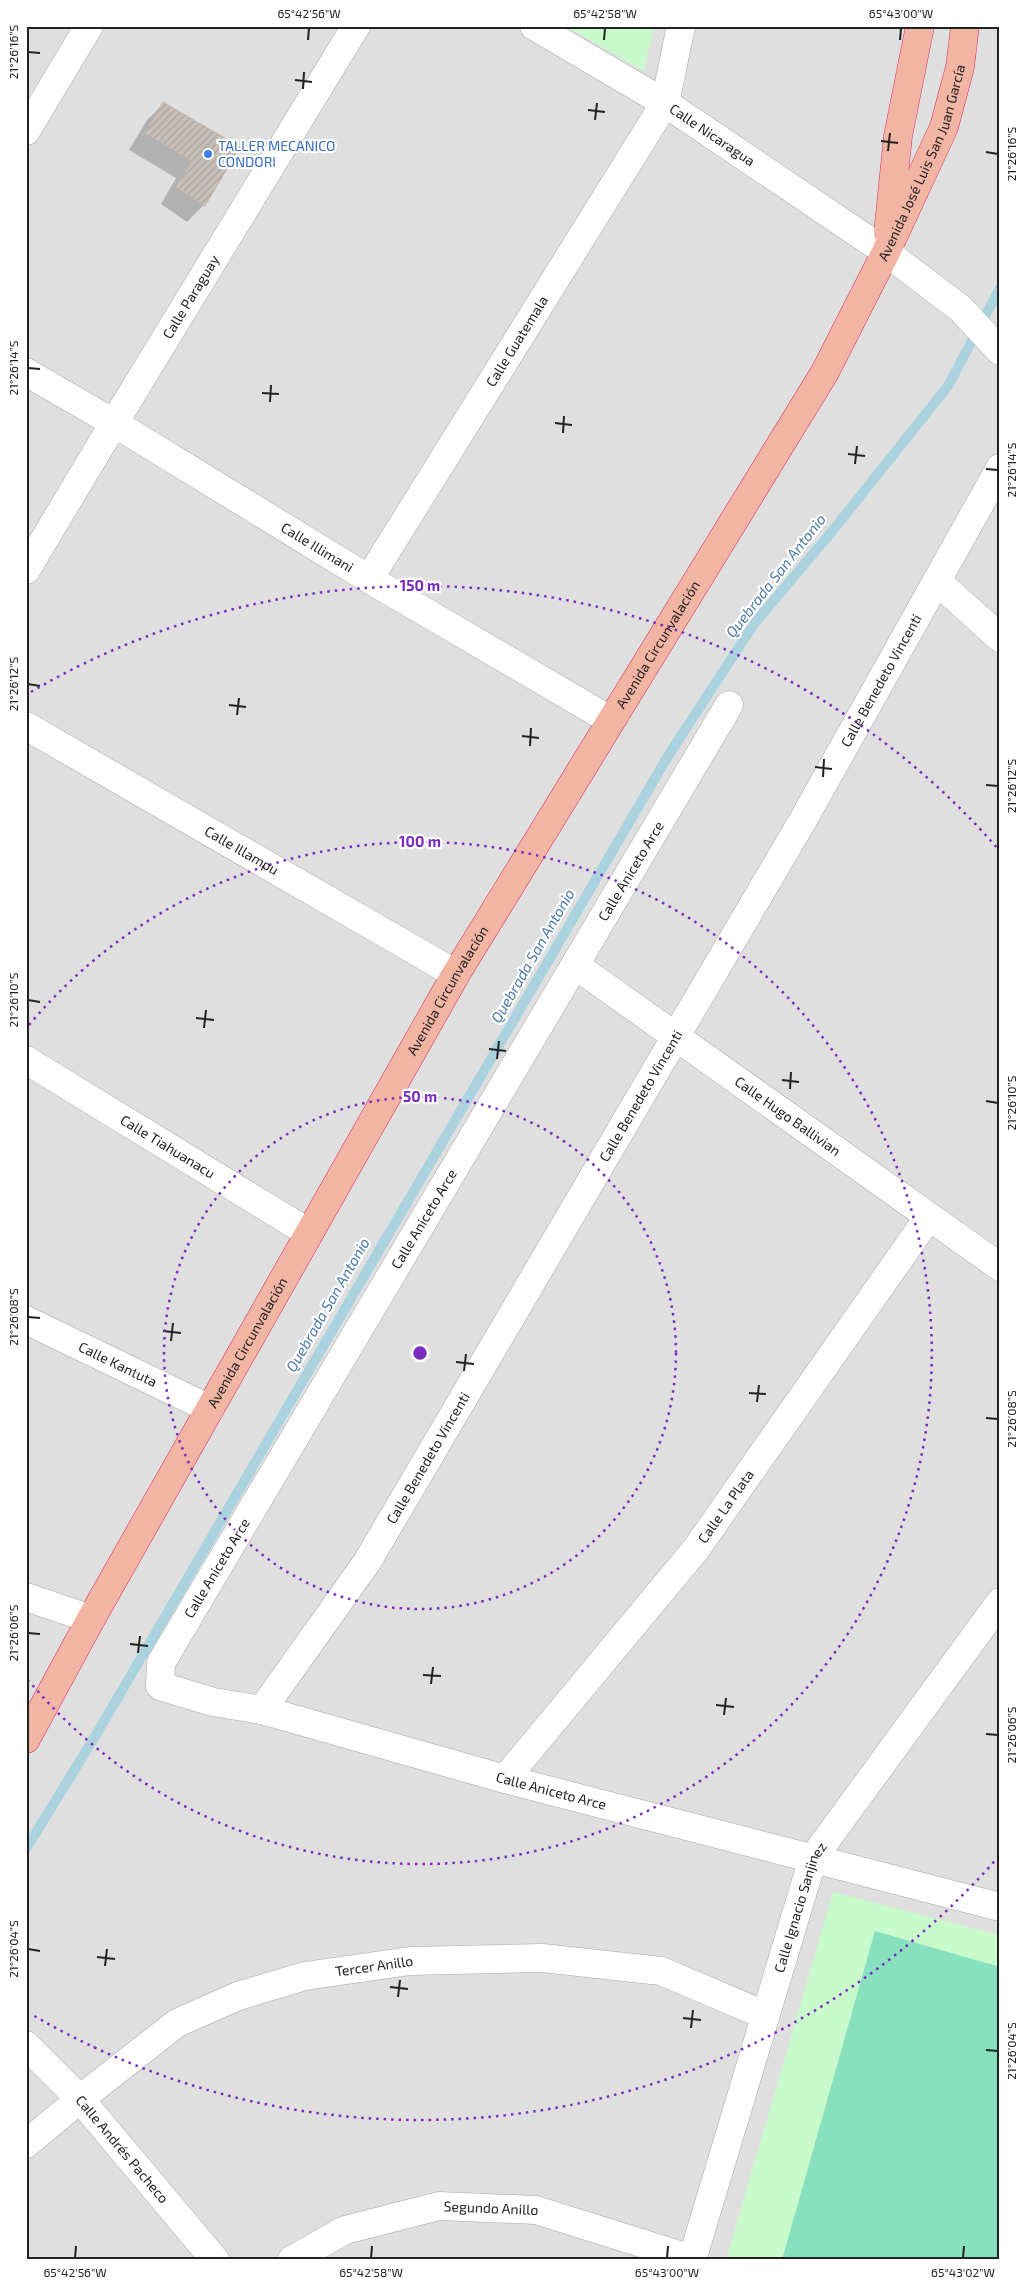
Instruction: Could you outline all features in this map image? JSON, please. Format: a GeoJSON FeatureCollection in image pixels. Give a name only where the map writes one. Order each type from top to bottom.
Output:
{"type":"FeatureCollection","features":[{"type":"Feature","properties":{"kind":"highway","name":"Avenida José Luis San Juan García"},"geometry":{"type":"LineString","coordinates":[[886,252],[898,136],[920,26]]}},
{"type":"Feature","properties":{"kind":"highway","name":"Avenida José Luis San Juan García"},"geometry":{"type":"LineString","coordinates":[[886,252],[944,127],[960,67],[964,26]]}},
{"type":"Feature","properties":{"kind":"highway","name":"Avenida Circunvalación"},"geometry":{"type":"LineString","coordinates":[[26,1739],[91,1619],[456,974],[825,372],[886,252]]}},
{"type":"Feature","properties":{"kind":"street"},"geometry":{"type":"LineString","coordinates":[[26,131],[89,26]]}},
{"type":"Feature","properties":{"kind":"street","name":"Calle Paraguay"},"geometry":{"type":"LineString","coordinates":[[26,570],[356,26]]}},
{"type":"Feature","properties":{"kind":"street","name":"Calle Nicaragua"},"geometry":{"type":"LineString","coordinates":[[534,26],[665,103],[886,252],[961,309],[998,349]]}},
{"type":"Feature","properties":{"kind":"street"},"geometry":{"type":"LineString","coordinates":[[665,103],[681,26]]}},
{"type":"Feature","properties":{"kind":"street","name":"Calle Guatemala"},"geometry":{"type":"LineString","coordinates":[[369,579],[665,103]]}},
{"type":"Feature","properties":{"kind":"street","name":"Calle Illimani"},"geometry":{"type":"LineString","coordinates":[[26,372],[114,423],[369,579],[610,720]]}},
{"type":"Feature","properties":{"kind":"street","name":"Calle Benedeto Vincenti"},"geometry":{"type":"LineString","coordinates":[[262,1710],[366,1562],[803,820],[1000,468]]}},
{"type":"Feature","properties":{"kind":"street"},"geometry":{"type":"LineString","coordinates":[[937,581],[1000,638]]}},
{"type":"Feature","properties":{"kind":"street","name":"Calle Aniceto Arce"},"geometry":{"type":"LineString","coordinates":[[730,705],[161,1663],[160,1686],[213,1702],[262,1710],[505,1779],[1000,1906]]}},
{"type":"Feature","properties":{"kind":"street","name":"Calle Illampu"},"geometry":{"type":"LineString","coordinates":[[26,726],[456,974]]}},
{"type":"Feature","properties":{"kind":"street","name":"Calle Hugo Ballivian"},"geometry":{"type":"LineString","coordinates":[[575,965],[928,1218],[1000,1267]]}},
{"type":"Feature","properties":{"kind":"street","name":"Calle Tiahuanacu"},"geometry":{"type":"LineString","coordinates":[[26,1060],[309,1233]]}},
{"type":"Feature","properties":{"kind":"street","name":"Calle La Plata"},"geometry":{"type":"LineString","coordinates":[[505,1779],[696,1549],[928,1218]]}},
{"type":"Feature","properties":{"kind":"street","name":"Calle Kantuta"},"geometry":{"type":"LineString","coordinates":[[26,1320],[210,1409]]}},
{"type":"Feature","properties":{"kind":"street"},"geometry":{"type":"LineString","coordinates":[[26,1597],[91,1619]]}},
{"type":"Feature","properties":{"kind":"street","name":"Calle Ignacio Sanjinez"},"geometry":{"type":"LineString","coordinates":[[692,2259],[764,2015],[813,1858],[1000,1602]]}},
{"type":"Feature","properties":{"kind":"street","name":"Tercer Anillo"},"geometry":{"type":"LineString","coordinates":[[26,2144],[177,2023],[238,1996],[305,1976],[410,1961],[542,1958],[661,1971],[764,2015]]}},
{"type":"Feature","properties":{"kind":"street","name":"Calle Andrés Pacheco"},"geometry":{"type":"LineString","coordinates":[[26,2045],[80,2099],[215,2260]]}},
{"type":"Feature","properties":{"kind":"street","name":"Segundo Anillo"},"geometry":{"type":"LineString","coordinates":[[292,2260],[345,2230],[439,2206],[536,2210],[692,2259]]}},
{"type":"Feature","properties":{"kind":"shaded area"},"geometry":{"type":"Polygon","coordinates":[[[26,26],[1000,26],[1000,2260],[26,2260],[26,26]]]}},
{"type":"Feature","properties":{"kind":"green space"},"geometry":{"type":"Polygon","coordinates":[[[565,26],[654,26],[644,71],[565,26]]]}},
{"type":"Feature","properties":{"kind":"green space"},"geometry":{"type":"Polygon","coordinates":[[[833,1892],[1000,1935],[1000,2260],[726,2260],[833,1892]]]}},
{"type":"Feature","properties":{"kind":"green space"},"geometry":{"type":"Polygon","coordinates":[[[875,1931],[1000,1967],[1000,2260],[782,2260],[875,1931]]]}},
{"type":"Feature","properties":{"kind":"building","name":"TALLER MECANICO CONDORI"},"geometry":{"type":"Polygon","coordinates":[[[163,102],[240,147],[205,206],[176,187],[192,161],[145,133],[163,102]]]}},
{"type":"Feature","properties":{"kind":"waterway","name":"Quebrada San Antonio"},"geometry":{"type":"LineString","coordinates":[[26,1849],[100,1728],[668,756],[754,624],[834,529],[948,386],[1000,288]]}},
{"type":"Feature","properties":{"kind":"place","name":"TALLER MECANICO CONDORI"},"geometry":{"type":"Point","coordinates":[208,154]}}]}
